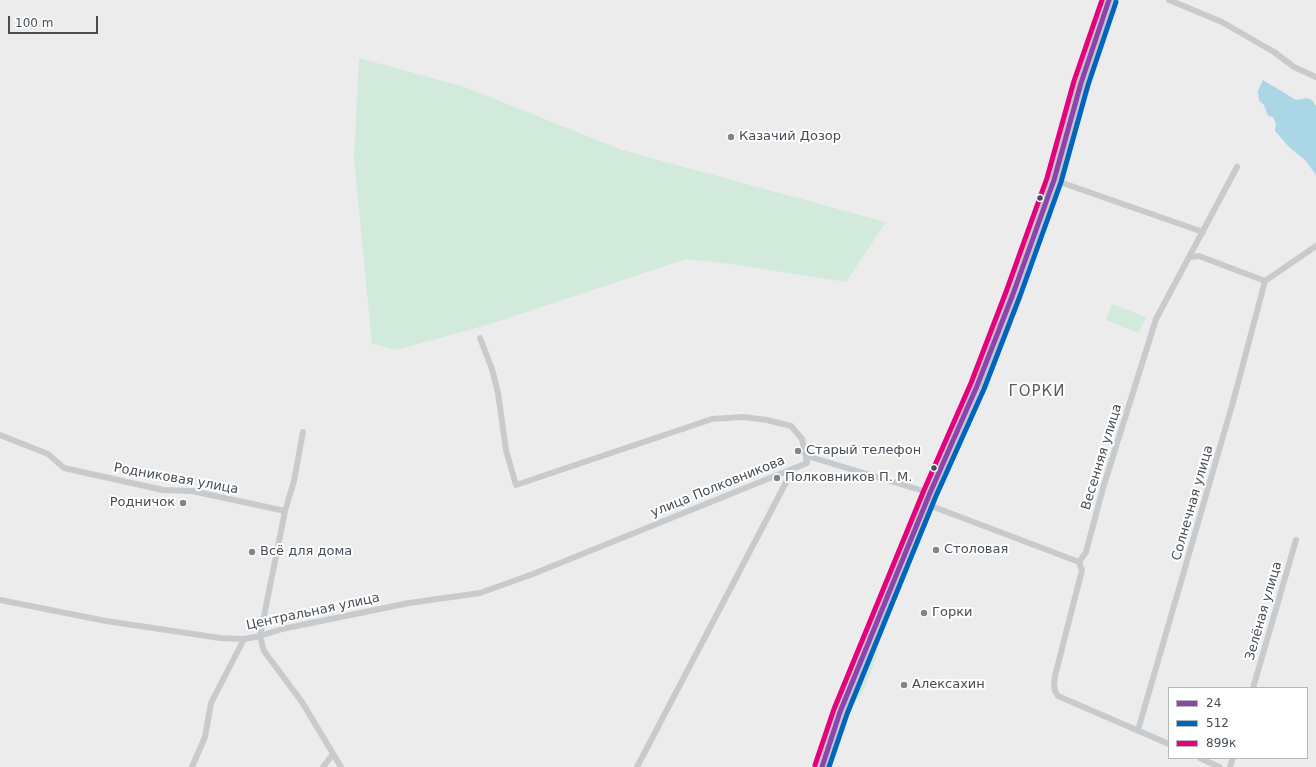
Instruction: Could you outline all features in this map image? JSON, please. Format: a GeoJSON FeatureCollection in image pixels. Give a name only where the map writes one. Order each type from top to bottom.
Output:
{"type":"FeatureCollection","features":[{"type":"Feature","properties":{"kind":"main road"},"geometry":{"type":"LineString","coordinates":[[822,767],[840,712],[930,494],[977,386],[1013,294],[1054,180],[1081,83],[1109,0]]}},
{"type":"Feature","properties":{"kind":"street"},"geometry":{"type":"LineString","coordinates":[[1169,0],[1222,22],[1274,52],[1294,67],[1316,77]]}},
{"type":"Feature","properties":{"kind":"street","name":"Весенняя улица"},"geometry":{"type":"LineString","coordinates":[[1138,730],[1058,696],[1054,684],[1055,676],[1082,570],[1079,562],[1086,552],[1103,488],[1156,319],[1190,258],[1237,167]]}},
{"type":"Feature","properties":{"kind":"street"},"geometry":{"type":"LineString","coordinates":[[1054,180],[1203,232]]}},
{"type":"Feature","properties":{"kind":"street"},"geometry":{"type":"LineString","coordinates":[[1190,258],[1199,256],[1265,281],[1316,246]]}},
{"type":"Feature","properties":{"kind":"street","name":"Солнечная улица"},"geometry":{"type":"LineString","coordinates":[[1138,730],[1234,402],[1265,281]]}},
{"type":"Feature","properties":{"kind":"street"},"geometry":{"type":"LineString","coordinates":[[480,338],[492,369],[498,393],[506,450],[516,485],[712,419],[743,417],[767,420],[791,426],[802,439],[807,456],[930,494]]}},
{"type":"Feature","properties":{"kind":"street"},"geometry":{"type":"LineString","coordinates":[[303,432],[294,481],[285,511],[260,636],[264,651],[302,702],[341,767]]}},
{"type":"Feature","properties":{"kind":"street","name":"Родниковая улица"},"geometry":{"type":"LineString","coordinates":[[0,435],[48,454],[64,468],[163,490],[192,491],[285,511]]}},
{"type":"Feature","properties":{"kind":"street","name":"улица Полковникова"},"geometry":{"type":"LineString","coordinates":[[510,582],[793,469],[807,463],[807,456]]}},
{"type":"Feature","properties":{"kind":"street"},"geometry":{"type":"LineString","coordinates":[[637,767],[793,469]]}},
{"type":"Feature","properties":{"kind":"street"},"geometry":{"type":"LineString","coordinates":[[926,504],[1079,562]]}},
{"type":"Feature","properties":{"kind":"street","name":"Зелёная улица"},"geometry":{"type":"LineString","coordinates":[[1253,687],[1296,540]]}},
{"type":"Feature","properties":{"kind":"street","name":"Центральная улица"},"geometry":{"type":"LineString","coordinates":[[0,600],[106,621],[220,638],[244,639],[282,629],[409,603],[480,593],[510,582]]}},
{"type":"Feature","properties":{"kind":"street"},"geometry":{"type":"LineString","coordinates":[[192,767],[205,737],[211,703],[244,639]]}},
{"type":"Feature","properties":{"kind":"street"},"geometry":{"type":"LineString","coordinates":[[1138,730],[1168,744]]}},
{"type":"Feature","properties":{"kind":"street"},"geometry":{"type":"LineString","coordinates":[[323,767],[333,754]]}},
{"type":"Feature","properties":{"kind":"street"},"geometry":{"type":"LineString","coordinates":[[1202,759],[1219,767]]}},
{"type":"Feature","properties":{"kind":"green space"},"geometry":{"type":"Polygon","coordinates":[[[359,58],[465,87],[622,150],[886,222],[846,282],[738,265],[686,259],[490,324],[396,350],[372,344],[354,158],[359,58]]]}},
{"type":"Feature","properties":{"kind":"green space"},"geometry":{"type":"Polygon","coordinates":[[[1112,304],[1146,317],[1139,333],[1106,320],[1112,304]]]}},
{"type":"Feature","properties":{"kind":"green space"},"geometry":{"type":"Polygon","coordinates":[[[873,643],[876,644],[877,656],[862,694],[855,702],[849,702],[873,643]]]}},
{"type":"Feature","properties":{"kind":"water"},"geometry":{"type":"Polygon","coordinates":[[[1263,80],[1296,100],[1307,98],[1312,100],[1316,106],[1316,175],[1305,160],[1290,148],[1275,131],[1276,124],[1273,117],[1268,116],[1264,105],[1259,101],[1258,91],[1263,80]]]}},
{"type":"Feature","properties":{"kind":"transit line","name":"899к"},"geometry":{"type":"LineString","coordinates":[[815,765],[834,709],[924,490],[971,383],[1006,292],[1047,178],[1074,81],[1102,0]]}},
{"type":"Feature","properties":{"kind":"transit line","name":"24"},"geometry":{"type":"LineString","coordinates":[[822,767],[840,712],[930,493],[977,386],[1013,294],[1054,180],[1081,83],[1109,0]]}},
{"type":"Feature","properties":{"kind":"transit line","name":"512"},"geometry":{"type":"LineString","coordinates":[[829,767],[847,714],[936,496],[984,389],[1020,296],[1061,182],[1088,85],[1116,2]]}},
{"type":"Feature","properties":{"kind":"place","name":"Казачий Дозор"},"geometry":{"type":"Point","coordinates":[731,137]}},
{"type":"Feature","properties":{"kind":"place","name":"Старый телефон"},"geometry":{"type":"Point","coordinates":[798,451]}},
{"type":"Feature","properties":{"kind":"place","name":"Полковников П. М."},"geometry":{"type":"Point","coordinates":[777,478]}},
{"type":"Feature","properties":{"kind":"place","name":"Родничок"},"geometry":{"type":"Point","coordinates":[183,503]}},
{"type":"Feature","properties":{"kind":"place","name":"Столовая"},"geometry":{"type":"Point","coordinates":[936,550]}},
{"type":"Feature","properties":{"kind":"place","name":"Всё для дома"},"geometry":{"type":"Point","coordinates":[252,552]}},
{"type":"Feature","properties":{"kind":"place","name":"Горки"},"geometry":{"type":"Point","coordinates":[924,613]}},
{"type":"Feature","properties":{"kind":"place","name":"Алексахин"},"geometry":{"type":"Point","coordinates":[904,685]}},
{"type":"Feature","properties":{"kind":"district","name":"ГОРКИ"},"geometry":{"type":"Point","coordinates":[1037,392]}}]}
